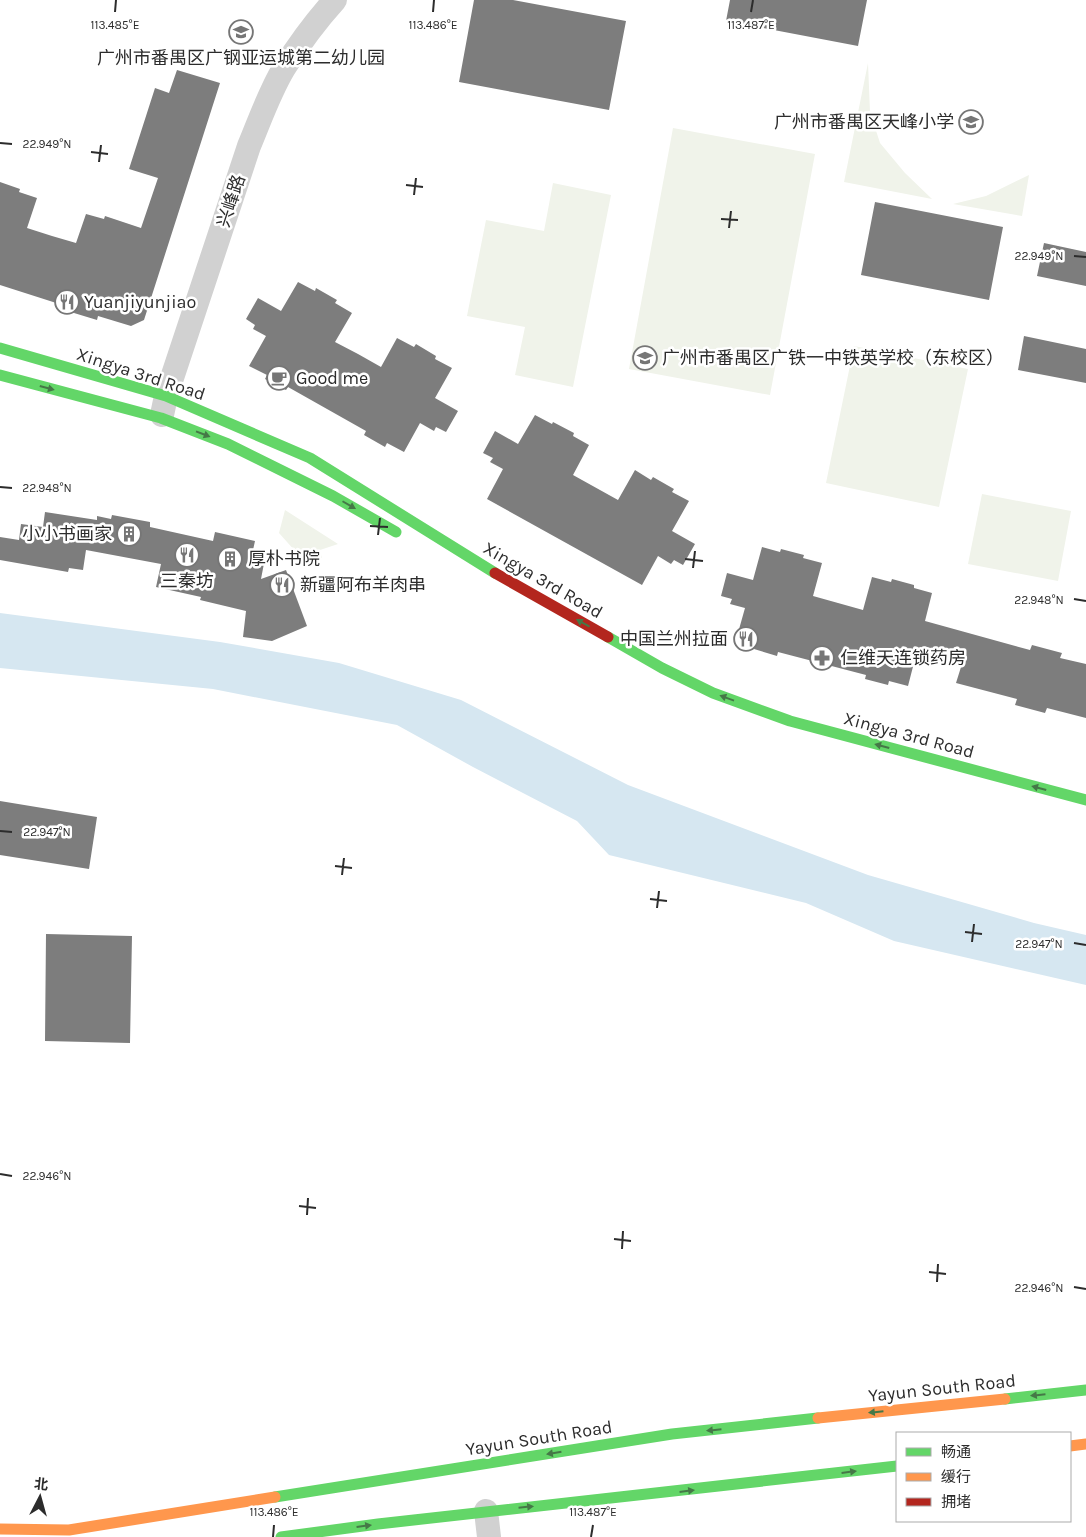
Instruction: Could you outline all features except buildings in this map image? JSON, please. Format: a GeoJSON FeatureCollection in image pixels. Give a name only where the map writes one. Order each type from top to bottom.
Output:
{"type":"FeatureCollection","features":[{"type":"Feature","properties":{"kind":"street","name":"兴峰路"},"geometry":{"type":"LineString","coordinates":[[164,407],[249,146],[264,108],[284,69],[317,21],[335,0]]}},
{"type":"Feature","properties":{"kind":"street","name":"Xingya 3rd Road"},"geometry":{"type":"LineString","coordinates":[[0,348],[310,458],[366,491],[430,534],[525,591],[662,668],[713,693],[790,721],[1086,800]]}},
{"type":"Feature","properties":{"kind":"street","name":"Xingya 3rd Road"},"geometry":{"type":"LineString","coordinates":[[0,375],[164,407],[228,444],[333,496],[402,535]]}},
{"type":"Feature","properties":{"kind":"street","name":"Yayun South Road"},"geometry":{"type":"LineString","coordinates":[[0,1529],[69,1530],[672,1434],[1086,1390]]}},
{"type":"Feature","properties":{"kind":"street"},"geometry":{"type":"LineString","coordinates":[[1071,1446],[1086,1444]]}},
{"type":"Feature","properties":{"kind":"street"},"geometry":{"type":"LineString","coordinates":[[281,1537],[486,1511],[678,1492],[896,1466]]}},
{"type":"Feature","properties":{"kind":"street"},"geometry":{"type":"LineString","coordinates":[[486,1511],[489,1537]]}},
{"type":"Feature","properties":{"kind":"shaded area"},"geometry":{"type":"Polygon","coordinates":[[[868,63],[870,112],[880,143],[905,173],[932,199],[844,182],[868,63]]]}},
{"type":"Feature","properties":{"kind":"shaded area"},"geometry":{"type":"Polygon","coordinates":[[[673,128],[815,154],[770,395],[629,369],[673,128]]]}},
{"type":"Feature","properties":{"kind":"shaded area"},"geometry":{"type":"Polygon","coordinates":[[[1029,175],[1022,216],[953,204],[986,196],[1029,175]]]}},
{"type":"Feature","properties":{"kind":"shaded area"},"geometry":{"type":"Polygon","coordinates":[[[553,183],[611,195],[573,387],[515,375],[525,327],[467,316],[486,220],[544,231],[553,183]]]}},
{"type":"Feature","properties":{"kind":"shaded area"},"geometry":{"type":"Polygon","coordinates":[[[854,346],[968,369],[939,507],[826,483],[854,346]]]}},
{"type":"Feature","properties":{"kind":"shaded area"},"geometry":{"type":"Polygon","coordinates":[[[982,494],[1071,511],[1058,581],[968,564],[982,494]]]}},
{"type":"Feature","properties":{"kind":"shaded area"},"geometry":{"type":"Polygon","coordinates":[[[285,510],[338,544],[320,550],[322,558],[304,561],[279,533],[285,510]]]}},
{"type":"Feature","properties":{"kind":"shaded area"},"geometry":{"type":"Polygon","coordinates":[[[0,613],[220,642],[339,663],[461,700],[628,785],[868,875],[1034,923],[1086,935],[1086,985],[894,941],[806,903],[609,855],[577,821],[397,725],[213,689],[0,668],[0,613]]]}},
{"type":"Feature","properties":{"kind":"traffic: fast"},"geometry":{"type":"LineString","coordinates":[[0,348],[166,396],[310,458],[495,573]]}},
{"type":"Feature","properties":{"kind":"traffic: fast"},"geometry":{"type":"LineString","coordinates":[[0,375],[161,418],[228,444],[333,496],[396,532]]}},
{"type":"Feature","properties":{"kind":"traffic: fast"},"geometry":{"type":"LineString","coordinates":[[608,637],[662,668],[713,693],[790,721],[1086,800]]}},
{"type":"Feature","properties":{"kind":"traffic: fast"},"geometry":{"type":"LineString","coordinates":[[1005,1399],[1086,1390]]}},
{"type":"Feature","properties":{"kind":"traffic: fast"},"geometry":{"type":"LineString","coordinates":[[275,1497],[672,1434],[818,1418]]}},
{"type":"Feature","properties":{"kind":"traffic: fast"},"geometry":{"type":"LineString","coordinates":[[281,1537],[378,1524],[896,1466]]}},
{"type":"Feature","properties":{"kind":"traffic: slow"},"geometry":{"type":"LineString","coordinates":[[818,1418],[1005,1399]]}},
{"type":"Feature","properties":{"kind":"traffic: slow"},"geometry":{"type":"LineString","coordinates":[[1071,1446],[1086,1444]]}},
{"type":"Feature","properties":{"kind":"traffic: slow"},"geometry":{"type":"LineString","coordinates":[[0,1529],[69,1530],[275,1497]]}},
{"type":"Feature","properties":{"kind":"traffic: jam"},"geometry":{"type":"LineString","coordinates":[[495,573],[608,637]]}},
{"type":"Feature","properties":{"kind":"place","name":"广州市番禺区广钢亚运城第二幼儿园"},"geometry":{"type":"Point","coordinates":[241,32]}},
{"type":"Feature","properties":{"kind":"place","name":"广州市番禺区天峰小学"},"geometry":{"type":"Point","coordinates":[971,122]}},
{"type":"Feature","properties":{"kind":"place","name":"Yuanjiyunjiao"},"geometry":{"type":"Point","coordinates":[67,302]}},
{"type":"Feature","properties":{"kind":"place","name":"广州市番禺区广铁一中铁英学校（东校区）"},"geometry":{"type":"Point","coordinates":[645,358]}},
{"type":"Feature","properties":{"kind":"place","name":"Good me"},"geometry":{"type":"Point","coordinates":[279,378]}},
{"type":"Feature","properties":{"kind":"place","name":"小小书画家"},"geometry":{"type":"Point","coordinates":[129,534]}},
{"type":"Feature","properties":{"kind":"place","name":"三秦坊"},"geometry":{"type":"Point","coordinates":[187,555]}},
{"type":"Feature","properties":{"kind":"place","name":"厚朴书院"},"geometry":{"type":"Point","coordinates":[230,559]}},
{"type":"Feature","properties":{"kind":"place","name":"新疆阿布羊肉串"},"geometry":{"type":"Point","coordinates":[282,585]}},
{"type":"Feature","properties":{"kind":"place","name":"中国兰州拉面"},"geometry":{"type":"Point","coordinates":[746,639]}},
{"type":"Feature","properties":{"kind":"place","name":"仁维天连锁药房"},"geometry":{"type":"Point","coordinates":[822,658]}}]}
